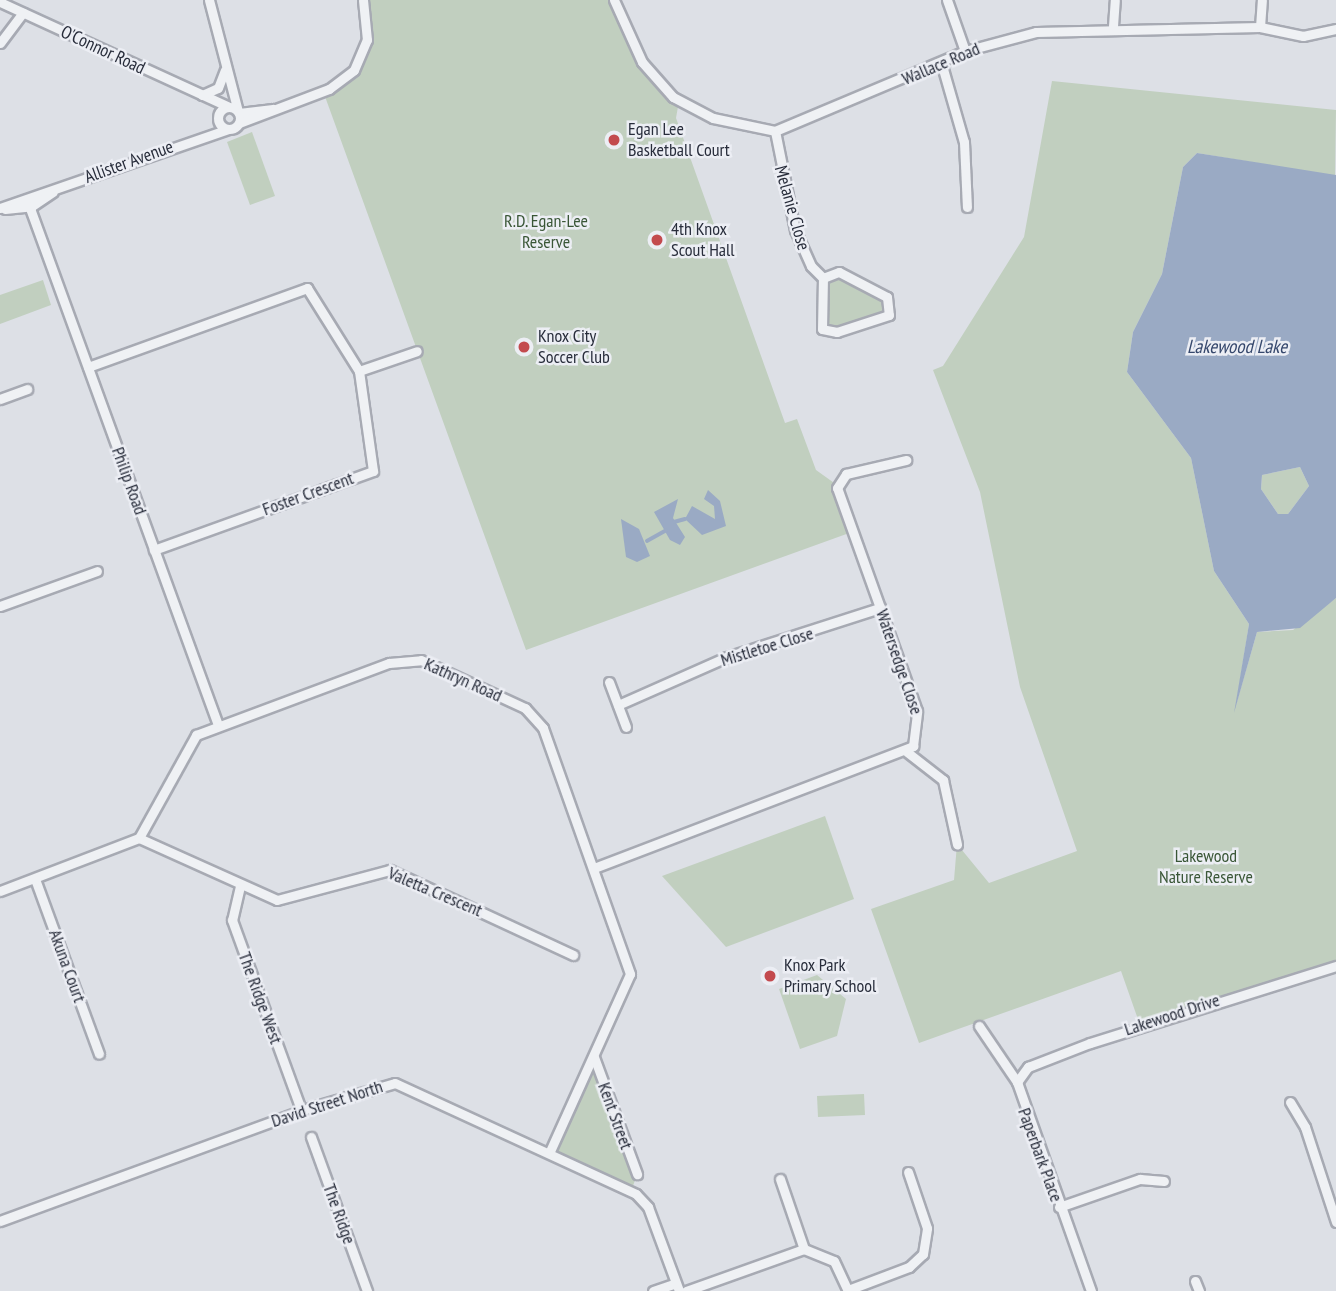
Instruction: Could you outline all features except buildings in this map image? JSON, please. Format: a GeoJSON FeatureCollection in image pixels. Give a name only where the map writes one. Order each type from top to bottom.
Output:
{"type":"FeatureCollection","features":[{"type":"Feature","properties":{"kind":"street"},"geometry":{"type":"LineString","coordinates":[[209,0],[239,116],[279,108],[329,89],[359,64],[368,28],[363,0]]}},
{"type":"Feature","properties":{"kind":"street"},"geometry":{"type":"LineString","coordinates":[[614,0],[639,58],[668,93],[713,118],[775,131]]}},
{"type":"Feature","properties":{"kind":"street"},"geometry":{"type":"LineString","coordinates":[[947,0],[965,51]]}},
{"type":"Feature","properties":{"kind":"street"},"geometry":{"type":"LineString","coordinates":[[1113,26],[1115,0]]}},
{"type":"Feature","properties":{"kind":"street"},"geometry":{"type":"LineString","coordinates":[[1260,27],[1262,0]]}},
{"type":"Feature","properties":{"kind":"street","name":"O'Connor Road"},"geometry":{"type":"LineString","coordinates":[[0,2],[227,106],[239,116]]}},
{"type":"Feature","properties":{"kind":"street"},"geometry":{"type":"LineString","coordinates":[[0,43],[23,13]]}},
{"type":"Feature","properties":{"kind":"street","name":"Wallace Road"},"geometry":{"type":"LineString","coordinates":[[775,131],[965,51],[1036,32],[1113,26],[1236,32],[1260,27],[1297,36],[1336,29]]}},
{"type":"Feature","properties":{"kind":"street"},"geometry":{"type":"LineString","coordinates":[[940,62],[964,142],[967,207]]}},
{"type":"Feature","properties":{"kind":"street"},"geometry":{"type":"LineString","coordinates":[[225,68],[218,88],[204,96],[228,129]]}},
{"type":"Feature","properties":{"kind":"street","name":"Allister Avenue"},"geometry":{"type":"LineString","coordinates":[[194,139],[227,106]]}},
{"type":"Feature","properties":{"kind":"street","name":"Allister Avenue"},"geometry":{"type":"LineString","coordinates":[[0,209],[28,204],[63,186],[228,129],[239,116]]}},
{"type":"Feature","properties":{"kind":"street","name":"Melanie Close"},"geometry":{"type":"LineString","coordinates":[[775,131],[795,230],[823,278]]}},
{"type":"Feature","properties":{"kind":"street","name":"Philip Road"},"geometry":{"type":"LineString","coordinates":[[28,204],[218,725]]}},
{"type":"Feature","properties":{"kind":"street"},"geometry":{"type":"LineString","coordinates":[[851,272],[887,297],[891,312],[825,331],[819,320],[823,278],[851,272]]}},
{"type":"Feature","properties":{"kind":"street","name":"Foster Crescent"},"geometry":{"type":"LineString","coordinates":[[88,367],[307,288],[359,371],[373,471],[154,550]]}},
{"type":"Feature","properties":{"kind":"street"},"geometry":{"type":"LineString","coordinates":[[359,371],[416,351]]}},
{"type":"Feature","properties":{"kind":"street"},"geometry":{"type":"LineString","coordinates":[[0,399],[27,389]]}},
{"type":"Feature","properties":{"kind":"street","name":"Watersedge Close"},"geometry":{"type":"LineString","coordinates":[[906,460],[846,474],[837,485],[920,719],[907,752]]}},
{"type":"Feature","properties":{"kind":"street"},"geometry":{"type":"LineString","coordinates":[[0,606],[97,570]]}},
{"type":"Feature","properties":{"kind":"street","name":"Mistletoe Close"},"geometry":{"type":"LineString","coordinates":[[618,705],[727,657],[880,608]]}},
{"type":"Feature","properties":{"kind":"street","name":"Kathryn Road"},"geometry":{"type":"LineString","coordinates":[[139,838],[188,743],[218,725],[398,659],[428,663],[536,717],[594,868],[630,974],[549,1153]]}},
{"type":"Feature","properties":{"kind":"street"},"geometry":{"type":"LineString","coordinates":[[609,682],[625,727]]}},
{"type":"Feature","properties":{"kind":"street"},"geometry":{"type":"LineString","coordinates":[[594,868],[907,752],[943,780],[957,844]]}},
{"type":"Feature","properties":{"kind":"street"},"geometry":{"type":"LineString","coordinates":[[0,891],[139,838]]}},
{"type":"Feature","properties":{"kind":"street","name":"Valetta Crescent"},"geometry":{"type":"LineString","coordinates":[[139,838],[240,886],[287,900],[390,870],[573,955]]}},
{"type":"Feature","properties":{"kind":"street","name":"Akuna Court"},"geometry":{"type":"LineString","coordinates":[[35,878],[99,1054]]}},
{"type":"Feature","properties":{"kind":"street","name":"The Ridge West"},"geometry":{"type":"LineString","coordinates":[[240,886],[232,920],[301,1110]]}},
{"type":"Feature","properties":{"kind":"street","name":"Lakewood Drive"},"geometry":{"type":"LineString","coordinates":[[1017,1082],[1028,1067],[1090,1043],[1336,966]]}},
{"type":"Feature","properties":{"kind":"street","name":"Paperbark Place"},"geometry":{"type":"LineString","coordinates":[[979,1026],[1017,1082],[1059,1207],[1091,1291]]}},
{"type":"Feature","properties":{"kind":"street","name":"Kent Street"},"geometry":{"type":"LineString","coordinates":[[594,1057],[637,1174]]}},
{"type":"Feature","properties":{"kind":"street","name":"David Street North"},"geometry":{"type":"LineString","coordinates":[[0,1221],[301,1110],[395,1083],[549,1153],[644,1201],[678,1287]]}},
{"type":"Feature","properties":{"kind":"street"},"geometry":{"type":"LineString","coordinates":[[1290,1102],[1305,1127],[1336,1222]]}},
{"type":"Feature","properties":{"kind":"street","name":"The Ridge"},"geometry":{"type":"LineString","coordinates":[[311,1137],[367,1291]]}},
{"type":"Feature","properties":{"kind":"street"},"geometry":{"type":"LineString","coordinates":[[686,1291],[804,1249],[834,1261],[848,1291],[909,1267],[923,1254],[927,1228],[908,1172]]}},
{"type":"Feature","properties":{"kind":"street"},"geometry":{"type":"LineString","coordinates":[[780,1179],[804,1249]]}},
{"type":"Feature","properties":{"kind":"street"},"geometry":{"type":"LineString","coordinates":[[1059,1207],[1140,1179],[1164,1181]]}},
{"type":"Feature","properties":{"kind":"street"},"geometry":{"type":"LineString","coordinates":[[1195,1281],[1199,1291]]}},
{"type":"Feature","properties":{"kind":"street"},"geometry":{"type":"LineString","coordinates":[[653,1291],[678,1287]]}},
{"type":"Feature","properties":{"kind":"green space","name":"R.D. Egan-Lee Reserve"},"geometry":{"type":"Polygon","coordinates":[[[363,0],[614,0],[635,48],[679,101],[676,118],[785,423],[797,419],[816,470],[837,485],[852,532],[526,650],[323,91],[363,57],[363,0]]]}},
{"type":"Feature","properties":{"kind":"green space","name":"Lakewood Nature Reserve"},"geometry":{"type":"Polygon","coordinates":[[[1052,81],[1336,110],[1335,176],[1197,153],[1183,167],[1162,274],[1133,332],[1127,372],[1191,458],[1214,571],[1249,624],[1236,705],[1257,632],[1293,630],[1336,598],[1336,966],[1140,1025],[1121,971],[919,1043],[871,909],[954,880],[957,844],[989,883],[1077,851],[1020,687],[980,492],[933,370],[943,366],[1024,237],[1052,81]]]}},
{"type":"Feature","properties":{"kind":"green space"},"geometry":{"type":"Polygon","coordinates":[[[252,132],[275,196],[250,205],[227,142],[252,132]]]}},
{"type":"Feature","properties":{"kind":"green space"},"geometry":{"type":"Polygon","coordinates":[[[851,273],[887,297],[891,312],[825,331],[823,278],[851,273]]]}},
{"type":"Feature","properties":{"kind":"green space"},"geometry":{"type":"Polygon","coordinates":[[[43,280],[51,305],[0,324],[0,295],[43,280]]]}},
{"type":"Feature","properties":{"kind":"green space"},"geometry":{"type":"Polygon","coordinates":[[[1300,467],[1309,486],[1288,514],[1278,514],[1261,489],[1262,475],[1300,467]]]}},
{"type":"Feature","properties":{"kind":"green space"},"geometry":{"type":"Polygon","coordinates":[[[825,816],[854,899],[726,947],[662,876],[825,816]]]}},
{"type":"Feature","properties":{"kind":"green space"},"geometry":{"type":"Polygon","coordinates":[[[817,975],[846,999],[837,1036],[800,1049],[779,989],[817,975]]]}},
{"type":"Feature","properties":{"kind":"green space"},"geometry":{"type":"Polygon","coordinates":[[[594,1057],[637,1174],[631,1192],[549,1153],[594,1057]]]}},
{"type":"Feature","properties":{"kind":"green space"},"geometry":{"type":"Polygon","coordinates":[[[864,1094],[865,1115],[818,1117],[817,1096],[864,1094]]]}},
{"type":"Feature","properties":{"kind":"water","name":"Lakewood Lake"},"geometry":{"type":"Polygon","coordinates":[[[1197,153],[1336,175],[1336,598],[1300,628],[1257,632],[1234,713],[1249,624],[1214,571],[1191,458],[1127,372],[1133,332],[1162,274],[1183,167],[1197,153]],[[1300,467],[1262,475],[1261,489],[1278,514],[1288,514],[1309,486],[1300,467]]]}},
{"type":"Feature","properties":{"kind":"water"},"geometry":{"type":"Polygon","coordinates":[[[708,490],[720,501],[726,526],[702,535],[685,519],[692,506],[715,519],[714,506],[704,499],[708,490]]]}},
{"type":"Feature","properties":{"kind":"water"},"geometry":{"type":"Polygon","coordinates":[[[678,499],[673,518],[685,537],[680,545],[670,540],[654,512],[678,499]]]}},
{"type":"Feature","properties":{"kind":"water"},"geometry":{"type":"Polygon","coordinates":[[[621,519],[639,529],[650,556],[637,562],[626,557],[621,519]]]}},
{"type":"Feature","properties":{"kind":"waterway"},"geometry":{"type":"LineString","coordinates":[[674,522],[685,519]]}},
{"type":"Feature","properties":{"kind":"waterway"},"geometry":{"type":"LineString","coordinates":[[647,541],[665,531]]}},
{"type":"Feature","properties":{"kind":"place","name":"Egan Lee Basketball Court"},"geometry":{"type":"Point","coordinates":[614,140]}},
{"type":"Feature","properties":{"kind":"place","name":"4th Knox Scout Hall"},"geometry":{"type":"Point","coordinates":[657,240]}},
{"type":"Feature","properties":{"kind":"place","name":"Knox City Soccer Club"},"geometry":{"type":"Point","coordinates":[524,347]}},
{"type":"Feature","properties":{"kind":"place","name":"Knox Park Primary School"},"geometry":{"type":"Point","coordinates":[770,976]}}]}
